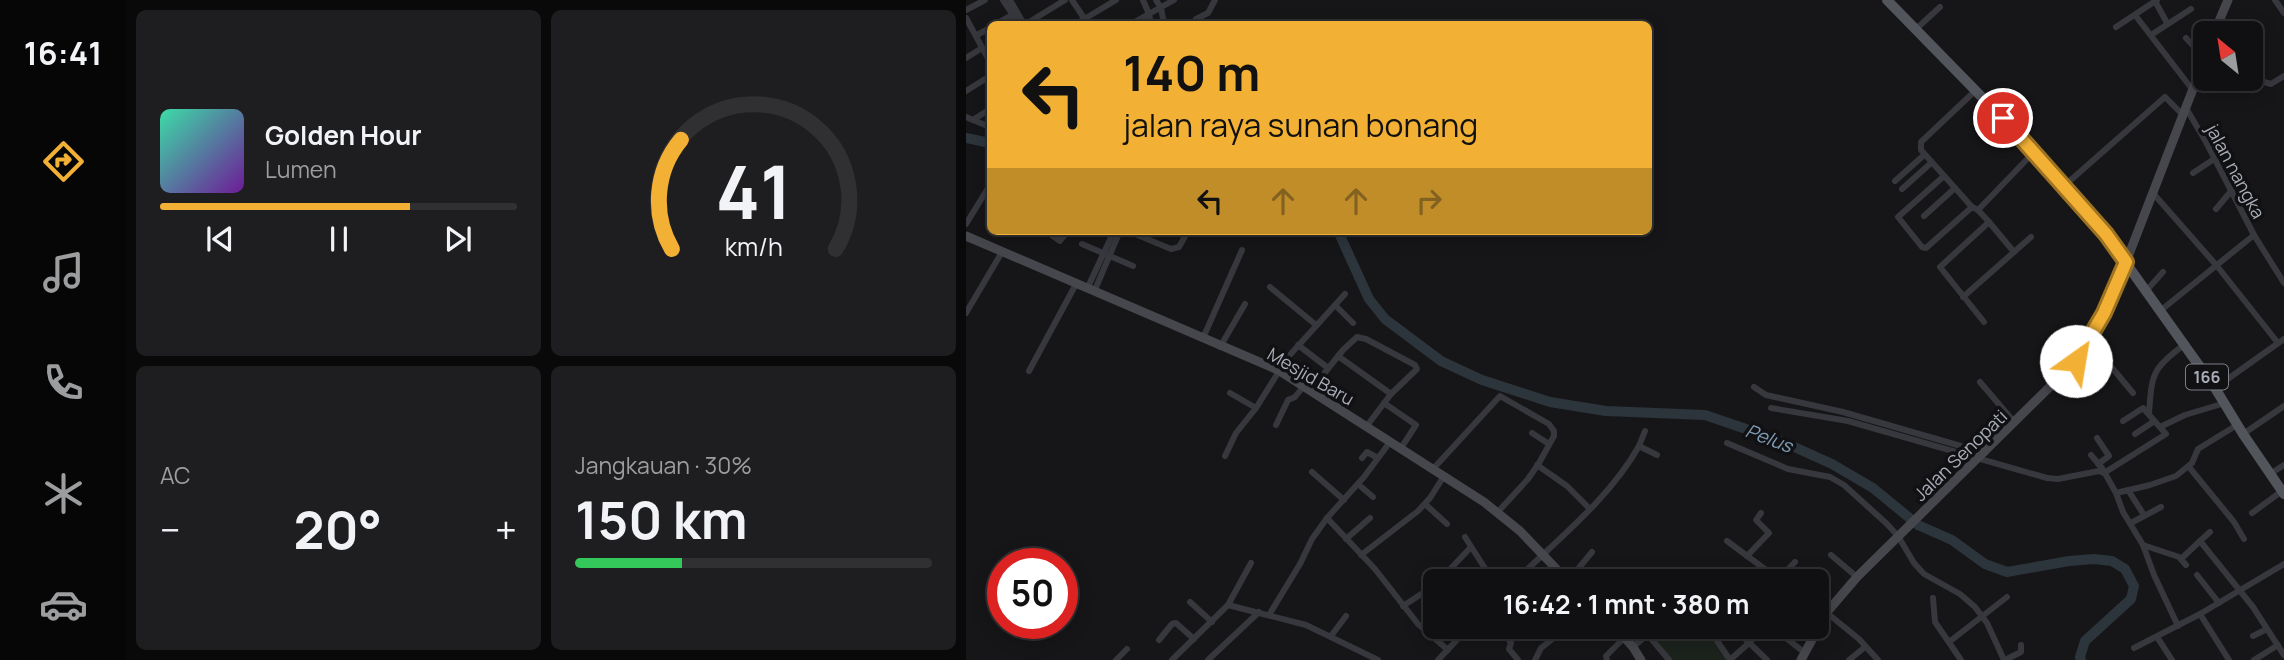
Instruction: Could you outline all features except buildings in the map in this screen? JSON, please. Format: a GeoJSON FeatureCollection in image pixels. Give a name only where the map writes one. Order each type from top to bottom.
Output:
{"type":"FeatureCollection","features":[{"type":"Feature","properties":{"kind":"main road","name":"166"},"geometry":{"type":"LineString","coordinates":[[1887,0],[1976,90],[2106,234],[2244,430],[2276,470],[2283,493]]}},
{"type":"Feature","properties":{"kind":"main road"},"geometry":{"type":"LineString","coordinates":[[2220,21],[2228,0]]}},
{"type":"Feature","properties":{"kind":"main road","name":"Jalan Senopati"},"geometry":{"type":"LineString","coordinates":[[1829,610],[1857,577],[2076,361],[2104,313],[2126,262],[2192,89]]}},
{"type":"Feature","properties":{"kind":"main road","name":"Mesjid Baru"},"geometry":{"type":"LineString","coordinates":[[966,236],[1278,370],[1484,502],[1557,569]]}},
{"type":"Feature","properties":{"kind":"main road"},"geometry":{"type":"LineString","coordinates":[[1627,639],[1641,660]]}},
{"type":"Feature","properties":{"kind":"main road","name":"Jalan Senopati"},"geometry":{"type":"LineString","coordinates":[[1802,657],[1812,639]]}},
{"type":"Feature","properties":{"kind":"street"},"geometry":{"type":"LineString","coordinates":[[966,10],[985,0]]}},
{"type":"Feature","properties":{"kind":"street"},"geometry":{"type":"LineString","coordinates":[[1003,0],[1012,3],[1018,21]]}},
{"type":"Feature","properties":{"kind":"street"},"geometry":{"type":"LineString","coordinates":[[1030,21],[1065,0]]}},
{"type":"Feature","properties":{"kind":"street"},"geometry":{"type":"LineString","coordinates":[[1072,0],[1085,21]]}},
{"type":"Feature","properties":{"kind":"street"},"geometry":{"type":"LineString","coordinates":[[1087,21],[1116,0]]}},
{"type":"Feature","properties":{"kind":"street"},"geometry":{"type":"LineString","coordinates":[[1143,0],[1156,11],[1162,21]]}},
{"type":"Feature","properties":{"kind":"street"},"geometry":{"type":"LineString","coordinates":[[1152,21],[1156,0]]}},
{"type":"Feature","properties":{"kind":"street"},"geometry":{"type":"LineString","coordinates":[[1137,21],[1174,0]]}},
{"type":"Feature","properties":{"kind":"street"},"geometry":{"type":"LineString","coordinates":[[1196,19],[1208,13],[1215,0]]}},
{"type":"Feature","properties":{"kind":"street"},"geometry":{"type":"LineString","coordinates":[[2116,27],[2156,1],[2167,23]]}},
{"type":"Feature","properties":{"kind":"street"},"geometry":{"type":"LineString","coordinates":[[2279,3],[2284,13]]}},
{"type":"Feature","properties":{"kind":"street"},"geometry":{"type":"LineString","coordinates":[[1916,29],[1940,7]]}},
{"type":"Feature","properties":{"kind":"street"},"geometry":{"type":"LineString","coordinates":[[2151,35],[2191,9]]}},
{"type":"Feature","properties":{"kind":"street"},"geometry":{"type":"LineString","coordinates":[[1015,14],[1022,21]]}},
{"type":"Feature","properties":{"kind":"street"},"geometry":{"type":"LineString","coordinates":[[1002,21],[1015,14]]}},
{"type":"Feature","properties":{"kind":"street"},"geometry":{"type":"LineString","coordinates":[[2135,15],[2192,89]]}},
{"type":"Feature","properties":{"kind":"street"},"geometry":{"type":"LineString","coordinates":[[966,18],[968,27],[976,35],[987,57]]}},
{"type":"Feature","properties":{"kind":"street"},"geometry":{"type":"LineString","coordinates":[[976,35],[987,30]]}},
{"type":"Feature","properties":{"kind":"street"},"geometry":{"type":"LineString","coordinates":[[2186,38],[2193,45]]}},
{"type":"Feature","properties":{"kind":"street"},"geometry":{"type":"LineString","coordinates":[[966,58],[982,48]]}},
{"type":"Feature","properties":{"kind":"street"},"geometry":{"type":"LineString","coordinates":[[2263,82],[2271,84],[2284,76]]}},
{"type":"Feature","properties":{"kind":"street"},"geometry":{"type":"LineString","coordinates":[[966,90],[987,78]]}},
{"type":"Feature","properties":{"kind":"street"},"geometry":{"type":"LineString","coordinates":[[1976,90],[1923,140],[1920,148],[2014,252]]}},
{"type":"Feature","properties":{"kind":"street"},"geometry":{"type":"LineString","coordinates":[[2064,186],[2164,98],[2184,111]]}},
{"type":"Feature","properties":{"kind":"street"},"geometry":{"type":"LineString","coordinates":[[970,119],[987,110]]}},
{"type":"Feature","properties":{"kind":"street","name":"jalan nangka"},"geometry":{"type":"LineString","coordinates":[[2184,111],[2284,283]]}},
{"type":"Feature","properties":{"kind":"street"},"geometry":{"type":"LineString","coordinates":[[970,119],[987,126]]}},
{"type":"Feature","properties":{"kind":"street"},"geometry":{"type":"LineString","coordinates":[[1944,176],[1898,216],[1922,247],[1926,248],[1975,208],[2034,152]]}},
{"type":"Feature","properties":{"kind":"street"},"geometry":{"type":"LineString","coordinates":[[1895,181],[1924,155]]}},
{"type":"Feature","properties":{"kind":"street"},"geometry":{"type":"LineString","coordinates":[[2193,173],[2214,159]]}},
{"type":"Feature","properties":{"kind":"street"},"geometry":{"type":"LineString","coordinates":[[1902,189],[1931,163]]}},
{"type":"Feature","properties":{"kind":"street"},"geometry":{"type":"LineString","coordinates":[[1924,216],[1955,188]]}},
{"type":"Feature","properties":{"kind":"street"},"geometry":{"type":"LineString","coordinates":[[966,224],[987,190]]}},
{"type":"Feature","properties":{"kind":"street"},"geometry":{"type":"LineString","coordinates":[[2216,209],[2232,190]]}},
{"type":"Feature","properties":{"kind":"street"},"geometry":{"type":"LineString","coordinates":[[2152,192],[2281,341],[2215,388]]}},
{"type":"Feature","properties":{"kind":"street"},"geometry":{"type":"LineString","coordinates":[[1984,322],[1940,266],[1989,222]]}},
{"type":"Feature","properties":{"kind":"street"},"geometry":{"type":"LineString","coordinates":[[1052,235],[1060,241],[1065,235]]}},
{"type":"Feature","properties":{"kind":"street"},"geometry":{"type":"LineString","coordinates":[[1107,255],[1113,235]]}},
{"type":"Feature","properties":{"kind":"street"},"geometry":{"type":"LineString","coordinates":[[1091,290],[1118,235]]}},
{"type":"Feature","properties":{"kind":"street"},"geometry":{"type":"LineString","coordinates":[[1138,235],[1171,249],[1179,247],[1186,235]]}},
{"type":"Feature","properties":{"kind":"street"},"geometry":{"type":"LineString","coordinates":[[2160,311],[2254,235]]}},
{"type":"Feature","properties":{"kind":"street"},"geometry":{"type":"LineString","coordinates":[[1963,297],[2031,237]]}},
{"type":"Feature","properties":{"kind":"street"},"geometry":{"type":"LineString","coordinates":[[1082,244],[1133,266]]}},
{"type":"Feature","properties":{"kind":"street"},"geometry":{"type":"LineString","coordinates":[[1203,338],[1242,250]]}},
{"type":"Feature","properties":{"kind":"street"},"geometry":{"type":"LineString","coordinates":[[966,313],[1002,252]]}},
{"type":"Feature","properties":{"kind":"street"},"geometry":{"type":"LineString","coordinates":[[2146,291],[2163,272]]}},
{"type":"Feature","properties":{"kind":"street"},"geometry":{"type":"LineString","coordinates":[[1029,371],[1076,284]]}},
{"type":"Feature","properties":{"kind":"street"},"geometry":{"type":"LineString","coordinates":[[1270,287],[1316,325]]}},
{"type":"Feature","properties":{"kind":"street"},"geometry":{"type":"LineString","coordinates":[[1225,456],[1236,433],[1256,408],[1278,370],[1345,294]]}},
{"type":"Feature","properties":{"kind":"street"},"geometry":{"type":"LineString","coordinates":[[1220,347],[1245,304]]}},
{"type":"Feature","properties":{"kind":"street"},"geometry":{"type":"LineString","coordinates":[[1335,305],[1353,323]]}},
{"type":"Feature","properties":{"kind":"street"},"geometry":{"type":"LineString","coordinates":[[1276,425],[1288,400],[1306,389],[1353,339],[1360,337],[1415,365],[1417,369],[1391,394],[1366,427]]}},
{"type":"Feature","properties":{"kind":"street"},"geometry":{"type":"LineString","coordinates":[[2089,340],[2133,393]]}},
{"type":"Feature","properties":{"kind":"street"},"geometry":{"type":"LineString","coordinates":[[1298,345],[1328,368]]}},
{"type":"Feature","properties":{"kind":"street"},"geometry":{"type":"LineString","coordinates":[[2157,424],[2151,387],[2155,372],[2165,359],[2184,345]]}},
{"type":"Feature","properties":{"kind":"street"},"geometry":{"type":"LineString","coordinates":[[1338,356],[1391,394]]}},
{"type":"Feature","properties":{"kind":"street"},"geometry":{"type":"LineString","coordinates":[[2076,361],[2097,385]]}},
{"type":"Feature","properties":{"kind":"street"},"geometry":{"type":"LineString","coordinates":[[1980,382],[2015,424]]}},
{"type":"Feature","properties":{"kind":"street"},"geometry":{"type":"LineString","coordinates":[[1754,387],[1766,395],[1843,412],[2053,479],[2099,471],[2109,456],[2097,438]]}},
{"type":"Feature","properties":{"kind":"street"},"geometry":{"type":"LineString","coordinates":[[1230,393],[1256,408]]}},
{"type":"Feature","properties":{"kind":"street"},"geometry":{"type":"LineString","coordinates":[[1433,469],[1500,396],[1549,424],[1554,432],[1537,466],[1497,513]]}},
{"type":"Feature","properties":{"kind":"street"},"geometry":{"type":"LineString","coordinates":[[1384,403],[1416,425],[1401,448]]}},
{"type":"Feature","properties":{"kind":"street"},"geometry":{"type":"LineString","coordinates":[[2135,434],[2157,424],[2225,403]]}},
{"type":"Feature","properties":{"kind":"street"},"geometry":{"type":"LineString","coordinates":[[2116,493],[2166,480],[2189,467],[2198,449],[2244,430],[2284,406]]}},
{"type":"Feature","properties":{"kind":"street"},"geometry":{"type":"LineString","coordinates":[[1771,408],[1848,421],[1982,456]]}},
{"type":"Feature","properties":{"kind":"street"},"geometry":{"type":"LineString","coordinates":[[2101,467],[2165,434],[2143,408],[2123,421]]}},
{"type":"Feature","properties":{"kind":"street"},"geometry":{"type":"LineString","coordinates":[[1527,569],[1627,468],[1645,431]]}},
{"type":"Feature","properties":{"kind":"street"},"geometry":{"type":"LineString","coordinates":[[1532,433],[1549,444]]}},
{"type":"Feature","properties":{"kind":"street"},"geometry":{"type":"LineString","coordinates":[[1269,615],[1312,539],[1390,442]]}},
{"type":"Feature","properties":{"kind":"street"},"geometry":{"type":"LineString","coordinates":[[1727,443],[1788,470],[1820,474],[1837,480],[1872,509],[1924,574],[1960,594],[1983,617],[2004,660],[2021,652],[2021,645]]}},
{"type":"Feature","properties":{"kind":"street"},"geometry":{"type":"LineString","coordinates":[[1639,446],[1657,455]]}},
{"type":"Feature","properties":{"kind":"street"},"geometry":{"type":"LineString","coordinates":[[1362,458],[1367,452],[1378,458]]}},
{"type":"Feature","properties":{"kind":"street"},"geometry":{"type":"LineString","coordinates":[[2091,455],[2101,467],[2143,545],[2178,626]]}},
{"type":"Feature","properties":{"kind":"street"},"geometry":{"type":"LineString","coordinates":[[1537,466],[1566,486],[1589,508]]}},
{"type":"Feature","properties":{"kind":"street"},"geometry":{"type":"LineString","coordinates":[[2189,467],[2234,522],[2244,539]]}},
{"type":"Feature","properties":{"kind":"street"},"geometry":{"type":"LineString","coordinates":[[1312,472],[1344,500]]}},
{"type":"Feature","properties":{"kind":"street"},"geometry":{"type":"LineString","coordinates":[[1361,555],[1425,503],[1444,476]]}},
{"type":"Feature","properties":{"kind":"street"},"geometry":{"type":"LineString","coordinates":[[1358,484],[1373,497]]}},
{"type":"Feature","properties":{"kind":"street"},"geometry":{"type":"LineString","coordinates":[[2128,490],[2144,515]]}},
{"type":"Feature","properties":{"kind":"street"},"geometry":{"type":"LineString","coordinates":[[2252,513],[2283,493]]}},
{"type":"Feature","properties":{"kind":"street"},"geometry":{"type":"LineString","coordinates":[[1425,503],[1447,524]]}},
{"type":"Feature","properties":{"kind":"street"},"geometry":{"type":"LineString","coordinates":[[2130,523],[2161,507]]}},
{"type":"Feature","properties":{"kind":"street"},"geometry":{"type":"LineString","coordinates":[[1747,556],[1769,533],[1756,520],[1761,513]]}},
{"type":"Feature","properties":{"kind":"street"},"geometry":{"type":"LineString","coordinates":[[1346,539],[1370,517]]}},
{"type":"Feature","properties":{"kind":"street"},"geometry":{"type":"LineString","coordinates":[[1327,518],[1418,624],[1448,650]]}},
{"type":"Feature","properties":{"kind":"street"},"geometry":{"type":"LineString","coordinates":[[2143,545],[2183,562],[2210,532]]}},
{"type":"Feature","properties":{"kind":"street"},"geometry":{"type":"LineString","coordinates":[[1465,537],[1485,569]]}},
{"type":"Feature","properties":{"kind":"street"},"geometry":{"type":"LineString","coordinates":[[1727,541],[1761,568]]}},
{"type":"Feature","properties":{"kind":"street"},"geometry":{"type":"LineString","coordinates":[[2200,541],[2253,607],[2284,656]]}},
{"type":"Feature","properties":{"kind":"street"},"geometry":{"type":"LineString","coordinates":[[1450,569],[1471,547]]}},
{"type":"Feature","properties":{"kind":"street"},"geometry":{"type":"LineString","coordinates":[[1578,569],[1592,552]]}},
{"type":"Feature","properties":{"kind":"street"},"geometry":{"type":"LineString","coordinates":[[1830,555],[1857,577]]}},
{"type":"Feature","properties":{"kind":"street"},"geometry":{"type":"LineString","coordinates":[[1789,569],[1795,562]]}},
{"type":"Feature","properties":{"kind":"street"},"geometry":{"type":"LineString","coordinates":[[1172,660],[1228,605],[1251,563]]}},
{"type":"Feature","properties":{"kind":"street"},"geometry":{"type":"LineString","coordinates":[[2134,648],[2200,614],[2284,564]]}},
{"type":"Feature","properties":{"kind":"street"},"geometry":{"type":"LineString","coordinates":[[2197,575],[2219,603]]}},
{"type":"Feature","properties":{"kind":"street"},"geometry":{"type":"LineString","coordinates":[[1403,606],[1423,593]]}},
{"type":"Feature","properties":{"kind":"street"},"geometry":{"type":"LineString","coordinates":[[1949,642],[2007,597]]}},
{"type":"Feature","properties":{"kind":"street"},"geometry":{"type":"LineString","coordinates":[[1933,598],[1934,620],[1961,660]]}},
{"type":"Feature","properties":{"kind":"street"},"geometry":{"type":"LineString","coordinates":[[1190,602],[1212,622]]}},
{"type":"Feature","properties":{"kind":"street"},"geometry":{"type":"LineString","coordinates":[[1228,605],[1306,625],[1378,660]]}},
{"type":"Feature","properties":{"kind":"street"},"geometry":{"type":"LineString","coordinates":[[1208,660],[1259,612]]}},
{"type":"Feature","properties":{"kind":"street"},"geometry":{"type":"LineString","coordinates":[[1829,614],[1878,660]]}},
{"type":"Feature","properties":{"kind":"street"},"geometry":{"type":"LineString","coordinates":[[2200,614],[2229,660]]}},
{"type":"Feature","properties":{"kind":"street"},"geometry":{"type":"LineString","coordinates":[[1331,636],[1346,616]]}},
{"type":"Feature","properties":{"kind":"street"},"geometry":{"type":"LineString","coordinates":[[1159,640],[1172,624],[1176,623],[1194,639]]}},
{"type":"Feature","properties":{"kind":"street"},"geometry":{"type":"LineString","coordinates":[[2253,636],[2267,629]]}},
{"type":"Feature","properties":{"kind":"street"},"geometry":{"type":"LineString","coordinates":[[2157,637],[2172,660]]}},
{"type":"Feature","properties":{"kind":"street"},"geometry":{"type":"LineString","coordinates":[[1438,660],[1458,639]]}},
{"type":"Feature","properties":{"kind":"street"},"geometry":{"type":"LineString","coordinates":[[1508,639],[1511,643],[1509,648],[1518,660]]}},
{"type":"Feature","properties":{"kind":"street"},"geometry":{"type":"LineString","coordinates":[[1535,660],[1541,648],[1552,639]]}},
{"type":"Feature","properties":{"kind":"street"},"geometry":{"type":"LineString","coordinates":[[1607,660],[1606,656],[1623,639]]}},
{"type":"Feature","properties":{"kind":"street"},"geometry":{"type":"LineString","coordinates":[[1633,647],[1643,639]]}},
{"type":"Feature","properties":{"kind":"street"},"geometry":{"type":"LineString","coordinates":[[1651,639],[1669,660]]}},
{"type":"Feature","properties":{"kind":"street"},"geometry":{"type":"LineString","coordinates":[[1716,639],[1730,660],[1752,639]]}},
{"type":"Feature","properties":{"kind":"street"},"geometry":{"type":"LineString","coordinates":[[1747,639],[1767,660]]}},
{"type":"Feature","properties":{"kind":"street"},"geometry":{"type":"LineString","coordinates":[[1784,639],[1802,657]]}},
{"type":"Feature","properties":{"kind":"street"},"geometry":{"type":"LineString","coordinates":[[2254,660],[2278,645]]}},
{"type":"Feature","properties":{"kind":"street"},"geometry":{"type":"LineString","coordinates":[[1849,660],[1865,646]]}},
{"type":"Feature","properties":{"kind":"street"},"geometry":{"type":"LineString","coordinates":[[1116,660],[1127,649]]}},
{"type":"Feature","properties":{"kind":"shaded area"},"geometry":{"type":"Polygon","coordinates":[[[1653,639],[1711,639],[1728,660],[1670,660],[1653,639]]]}},
{"type":"Feature","properties":{"kind":"waterway","name":"Pelus"},"geometry":{"type":"LineString","coordinates":[[966,138],[987,142]]}},
{"type":"Feature","properties":{"kind":"waterway","name":"Pelus"},"geometry":{"type":"LineString","coordinates":[[1340,235],[1369,299],[1385,319],[1441,361],[1482,380],[1550,402],[1606,411],[1705,415],[1781,441],[1832,464],[1873,488],[1918,525],[1952,540],[1985,564],[2007,572],[2069,561],[2112,561],[2125,569],[2134,586],[2131,599],[2085,641],[2081,660]]}},
{"type":"Feature","properties":{"kind":"route"},"geometry":{"type":"LineString","coordinates":[[2003,118],[2106,234],[2126,262],[2095,331],[2076,361]]}}]}
